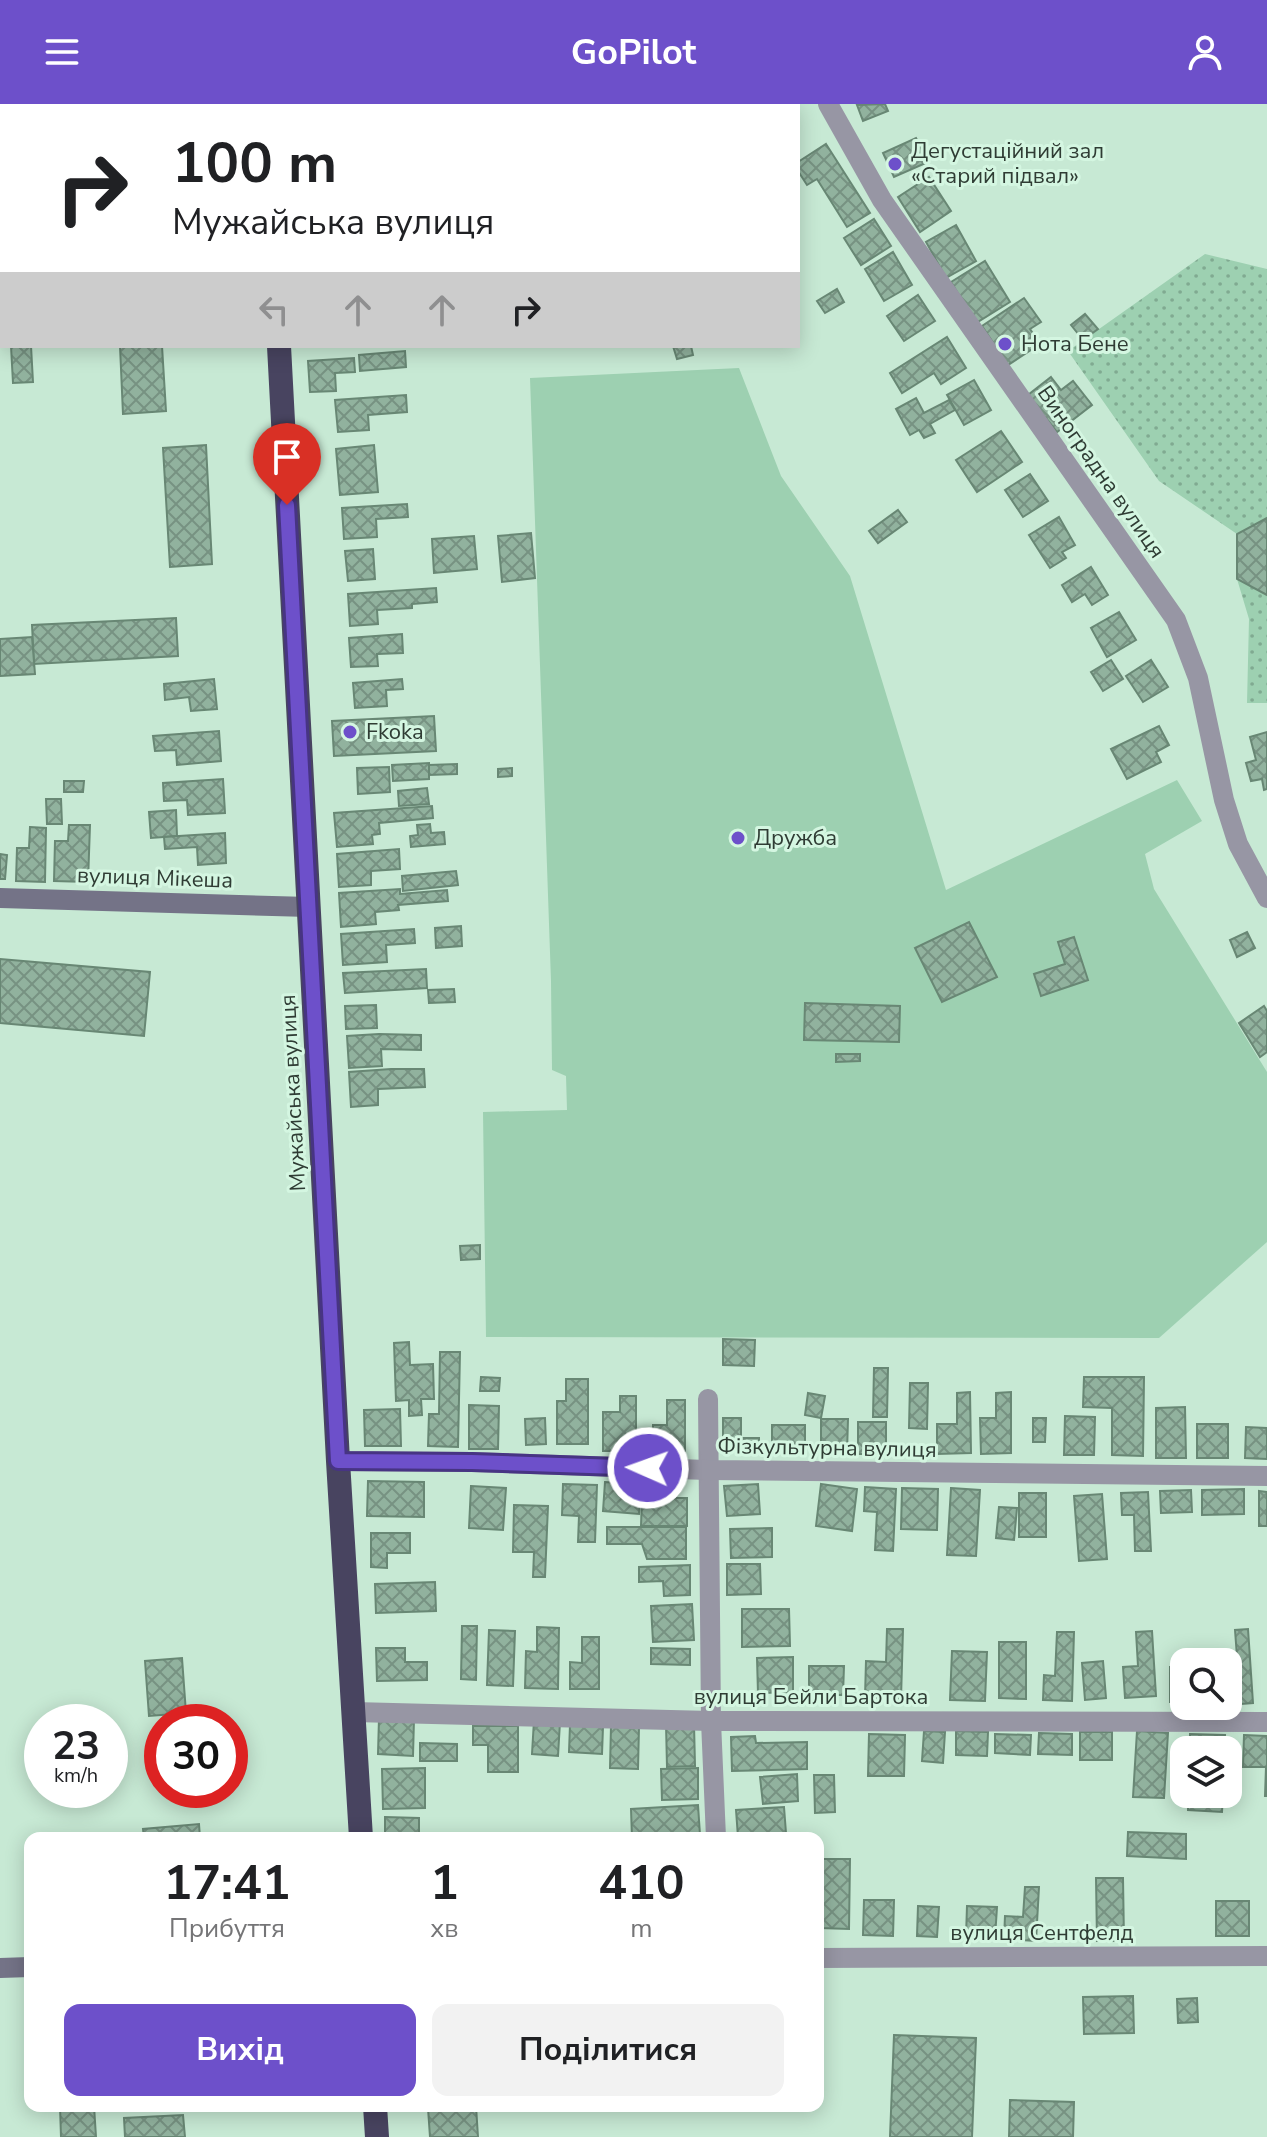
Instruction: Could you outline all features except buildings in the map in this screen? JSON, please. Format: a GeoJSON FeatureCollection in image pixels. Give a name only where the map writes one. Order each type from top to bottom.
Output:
{"type":"FeatureCollection","features":[{"type":"Feature","properties":{"kind":"highway","name":"Мужайська вулиця"},"geometry":{"type":"LineString","coordinates":[[279,348],[361,1832]]}},
{"type":"Feature","properties":{"kind":"highway"},"geometry":{"type":"LineString","coordinates":[[375,2112],[377,2137]]}},
{"type":"Feature","properties":{"kind":"main road","name":"вулиця Мікеша"},"geometry":{"type":"LineString","coordinates":[[0,898],[309,907]]}},
{"type":"Feature","properties":{"kind":"main road"},"geometry":{"type":"LineString","coordinates":[[0,1968],[24,1967]]}},
{"type":"Feature","properties":{"kind":"street","name":"Виноградна вулиця"},"geometry":{"type":"LineString","coordinates":[[828,104],[882,200],[1176,620],[1198,678],[1224,800],[1238,844],[1267,898]]}},
{"type":"Feature","properties":{"kind":"street"},"geometry":{"type":"LineString","coordinates":[[708,1399],[711,1721],[716,1832]]}},
{"type":"Feature","properties":{"kind":"street","name":"Фізкультурна вулиця"},"geometry":{"type":"LineString","coordinates":[[338,1461],[707,1470],[1267,1476]]}},
{"type":"Feature","properties":{"kind":"street","name":"вулиця Бейли Бартока"},"geometry":{"type":"LineString","coordinates":[[354,1712],[711,1721],[1267,1722]]}},
{"type":"Feature","properties":{"kind":"street","name":"вулиця Сентфелд"},"geometry":{"type":"LineString","coordinates":[[824,1958],[1267,1956]]}},
{"type":"Feature","properties":{"kind":"green space"},"geometry":{"type":"Polygon","coordinates":[[[1205,254],[1267,269],[1267,703],[1247,703],[1249,619],[1237,579],[1237,534],[1159,481],[1068,351],[1205,254]]]}},
{"type":"Feature","properties":{"kind":"green space","name":"Дружба"},"geometry":{"type":"Polygon","coordinates":[[[739,368],[781,476],[850,576],[946,890],[1177,780],[1202,821],[1145,854],[1154,889],[1267,1072],[1267,1242],[1159,1338],[486,1337],[483,1112],[567,1110],[566,1076],[552,1070],[530,378],[739,368]]]}},
{"type":"Feature","properties":{"kind":"place","name":"Дегустаційний зал «Старий підвал»"},"geometry":{"type":"Point","coordinates":[895,164]}},
{"type":"Feature","properties":{"kind":"place","name":"Нота Бене"},"geometry":{"type":"Point","coordinates":[1005,344]}},
{"type":"Feature","properties":{"kind":"place","name":"Fkoka"},"geometry":{"type":"Point","coordinates":[350,732]}},
{"type":"Feature","properties":{"kind":"place","name":"Дружба"},"geometry":{"type":"Point","coordinates":[738,838]}},
{"type":"Feature","properties":{"kind":"route"},"geometry":{"type":"LineString","coordinates":[[287,505],[338,1461],[648,1468]]}}]}
